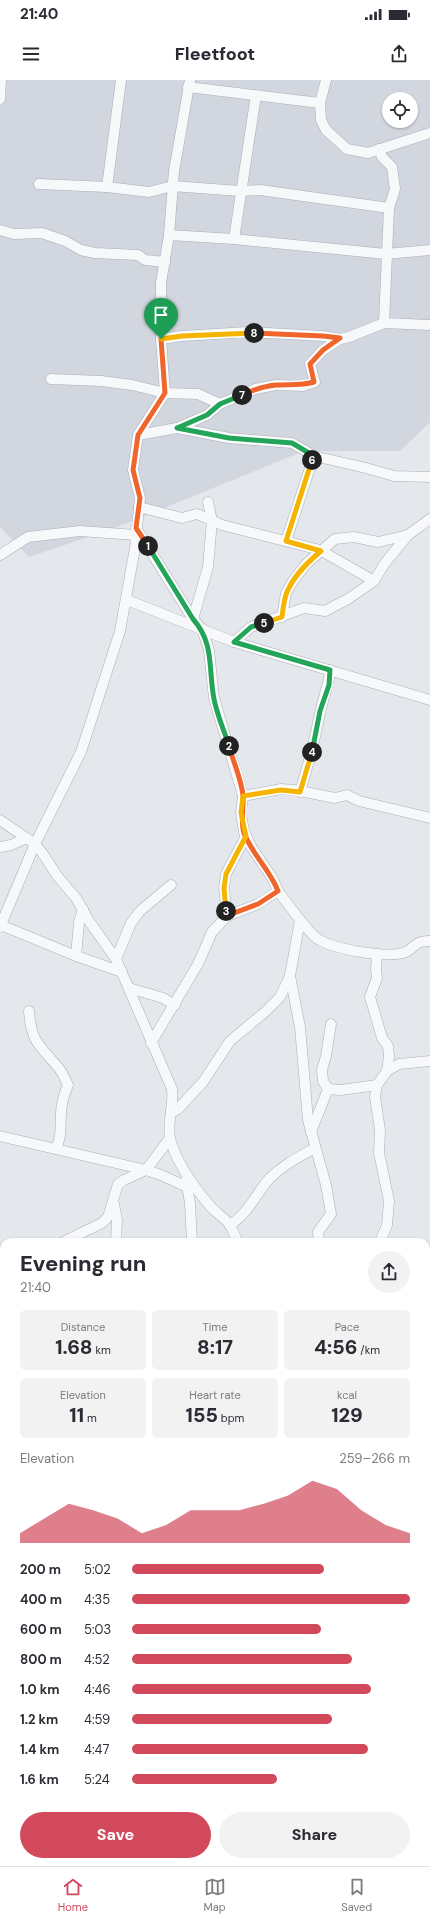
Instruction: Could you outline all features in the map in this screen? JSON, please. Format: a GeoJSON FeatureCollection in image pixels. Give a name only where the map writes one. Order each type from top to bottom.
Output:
{"type":"FeatureCollection","features":[{"type":"Feature","properties":{"kind":"street"},"geometry":{"type":"LineString","coordinates":[[0,99],[1,80]]}},
{"type":"Feature","properties":{"kind":"street"},"geometry":{"type":"LineString","coordinates":[[107,187],[121,80]]}},
{"type":"Feature","properties":{"kind":"street"},"geometry":{"type":"LineString","coordinates":[[326,80],[320,103],[321,120],[326,130],[347,148],[368,153],[430,133]]}},
{"type":"Feature","properties":{"kind":"street"},"geometry":{"type":"LineString","coordinates":[[122,972],[76,956],[0,926],[31,841],[82,752],[120,631],[127,600],[140,498],[133,470],[138,435],[165,393],[160,302],[169,235],[172,186],[189,84],[256,95],[320,103]]}},
{"type":"Feature","properties":{"kind":"street"},"geometry":{"type":"LineString","coordinates":[[234,239],[240,191],[256,95]]}},
{"type":"Feature","properties":{"kind":"street"},"geometry":{"type":"LineString","coordinates":[[379,149],[382,156],[392,167],[395,189],[389,208],[384,323]]}},
{"type":"Feature","properties":{"kind":"street"},"geometry":{"type":"LineString","coordinates":[[39,184],[107,187],[149,192],[172,186],[240,191],[260,190],[284,192],[389,208]]}},
{"type":"Feature","properties":{"kind":"street"},"geometry":{"type":"LineString","coordinates":[[0,230],[14,234],[42,234],[65,241],[80,250],[95,253],[138,255],[145,260],[165,262]]}},
{"type":"Feature","properties":{"kind":"street"},"geometry":{"type":"LineString","coordinates":[[169,235],[234,239],[386,254],[430,250]]}},
{"type":"Feature","properties":{"kind":"street"},"geometry":{"type":"LineString","coordinates":[[161,339],[182,336],[248,332],[349,338],[384,323],[430,325]]}},
{"type":"Feature","properties":{"kind":"street"},"geometry":{"type":"LineString","coordinates":[[138,435],[177,428],[207,415],[220,404],[255,389],[276,385],[303,386],[314,382],[310,364],[323,350],[340,338]]}},
{"type":"Feature","properties":{"kind":"street"},"geometry":{"type":"LineString","coordinates":[[51,379],[101,381],[132,385],[165,393],[198,394],[220,404]]}},
{"type":"Feature","properties":{"kind":"street"},"geometry":{"type":"LineString","coordinates":[[177,428],[229,438],[292,443],[314,456],[394,476],[430,478]]}},
{"type":"Feature","properties":{"kind":"street"},"geometry":{"type":"LineString","coordinates":[[286,541],[314,456]]}},
{"type":"Feature","properties":{"kind":"street"},"geometry":{"type":"LineString","coordinates":[[193,619],[208,567],[212,521],[208,502]]}},
{"type":"Feature","properties":{"kind":"street"},"geometry":{"type":"LineString","coordinates":[[139,507],[182,518],[197,514],[222,525],[321,551],[374,581]]}},
{"type":"Feature","properties":{"kind":"street"},"geometry":{"type":"LineString","coordinates":[[234,642],[251,627],[304,608],[325,611],[348,599],[374,581],[385,563],[408,535],[430,519]]}},
{"type":"Feature","properties":{"kind":"street"},"geometry":{"type":"LineString","coordinates":[[0,555],[28,537],[80,532],[136,531]]}},
{"type":"Feature","properties":{"kind":"street"},"geometry":{"type":"LineString","coordinates":[[136,531],[193,619],[202,628],[209,650],[214,698],[243,796],[241,813],[246,836],[273,879],[278,891],[315,937],[340,948],[377,954],[404,953],[422,941],[430,941]]}},
{"type":"Feature","properties":{"kind":"street"},"geometry":{"type":"LineString","coordinates":[[282,617],[286,593],[293,581],[306,564],[335,539],[354,537],[378,542],[408,535]]}},
{"type":"Feature","properties":{"kind":"street"},"geometry":{"type":"LineString","coordinates":[[127,600],[202,628],[234,642],[430,700]]}},
{"type":"Feature","properties":{"kind":"street"},"geometry":{"type":"LineString","coordinates":[[300,792],[311,757],[320,711],[329,685],[330,670]]}},
{"type":"Feature","properties":{"kind":"street"},"geometry":{"type":"LineString","coordinates":[[243,796],[281,790],[335,798],[347,796],[359,801],[430,818]]}},
{"type":"Feature","properties":{"kind":"street"},"geometry":{"type":"LineString","coordinates":[[0,820],[31,841],[83,909],[116,959],[172,1090],[173,1099],[169,1124],[170,1138],[185,1172],[211,1207],[230,1225],[236,1238]]}},
{"type":"Feature","properties":{"kind":"street"},"geometry":{"type":"LineString","coordinates":[[226,916],[224,888],[226,874],[246,836]]}},
{"type":"Feature","properties":{"kind":"street"},"geometry":{"type":"LineString","coordinates":[[0,847],[31,841]]}},
{"type":"Feature","properties":{"kind":"street"},"geometry":{"type":"LineString","coordinates":[[116,959],[131,923],[140,911],[171,885]]}},
{"type":"Feature","properties":{"kind":"street"},"geometry":{"type":"LineString","coordinates":[[151,1043],[198,964],[212,932],[226,916],[258,904],[278,891]]}},
{"type":"Feature","properties":{"kind":"street"},"geometry":{"type":"LineString","coordinates":[[76,956],[79,922],[83,909]]}},
{"type":"Feature","properties":{"kind":"street"},"geometry":{"type":"LineString","coordinates":[[171,1113],[178,1109],[203,1082],[230,1041],[280,997],[290,976],[300,920]]}},
{"type":"Feature","properties":{"kind":"street"},"geometry":{"type":"LineString","coordinates":[[377,954],[376,969],[378,978],[370,996],[382,1038],[388,1046],[389,1056],[387,1071]]}},
{"type":"Feature","properties":{"kind":"street"},"geometry":{"type":"LineString","coordinates":[[290,976],[300,1027],[306,1106],[311,1133],[326,1185],[331,1214],[318,1232],[319,1238]]}},
{"type":"Feature","properties":{"kind":"street"},"geometry":{"type":"LineString","coordinates":[[129,988],[163,998],[175,1005]]}},
{"type":"Feature","properties":{"kind":"street"},"geometry":{"type":"LineString","coordinates":[[29,1011],[30,1023],[35,1041],[57,1066],[68,1085],[63,1097],[61,1137],[56,1149]]}},
{"type":"Feature","properties":{"kind":"street"},"geometry":{"type":"LineString","coordinates":[[328,1089],[323,1082],[322,1070],[326,1056],[331,1024]]}},
{"type":"Feature","properties":{"kind":"street"},"geometry":{"type":"LineString","coordinates":[[388,1238],[387,1224],[389,1200],[379,1153],[380,1130],[375,1097],[377,1085],[387,1071],[399,1064],[430,1061]]}},
{"type":"Feature","properties":{"kind":"street"},"geometry":{"type":"LineString","coordinates":[[328,1089],[341,1090],[377,1085]]}},
{"type":"Feature","properties":{"kind":"street"},"geometry":{"type":"LineString","coordinates":[[311,1133],[328,1089]]}},
{"type":"Feature","properties":{"kind":"street"},"geometry":{"type":"LineString","coordinates":[[0,1136],[146,1170],[162,1175],[187,1187]]}},
{"type":"Feature","properties":{"kind":"street"},"geometry":{"type":"LineString","coordinates":[[76,1238],[108,1218],[118,1184],[146,1170],[170,1138]]}},
{"type":"Feature","properties":{"kind":"street"},"geometry":{"type":"LineString","coordinates":[[230,1225],[242,1217],[269,1179],[283,1166],[315,1148]]}},
{"type":"Feature","properties":{"kind":"street"},"geometry":{"type":"LineString","coordinates":[[185,1172],[190,1203],[192,1238]]}},
{"type":"Feature","properties":{"kind":"street"},"geometry":{"type":"LineString","coordinates":[[114,1199],[116,1238]]}},
{"type":"Feature","properties":{"kind":"street"},"geometry":{"type":"LineString","coordinates":[[382,1238],[387,1224]]}},
{"type":"Feature","properties":{"kind":"shaded area"},"geometry":{"type":"Polygon","coordinates":[[[0,80],[430,80],[430,422],[400,451],[304,451],[115,528],[29,557],[0,527],[0,80]]]}},
{"type":"Feature","properties":{"kind":"route"},"geometry":{"type":"LineString","coordinates":[[161,339],[165,393],[138,435],[134,457],[133,470],[140,498],[136,528],[193,619],[202,628],[209,650],[214,698],[243,796],[241,813],[244,832],[252,848],[273,879],[278,891],[258,904],[226,916],[224,888],[226,874],[235,859],[246,836],[244,832],[241,813],[243,796],[281,790],[295,790],[300,792],[311,757],[320,711],[329,685],[330,670],[234,642],[251,627],[282,617],[286,593],[293,581],[306,564],[321,551],[286,541],[314,456],[292,443],[229,438],[177,428],[207,415],[220,404],[255,389],[276,385],[303,386],[314,382],[310,364],[323,350],[340,338],[248,332],[182,336],[161,339]]}}]}
